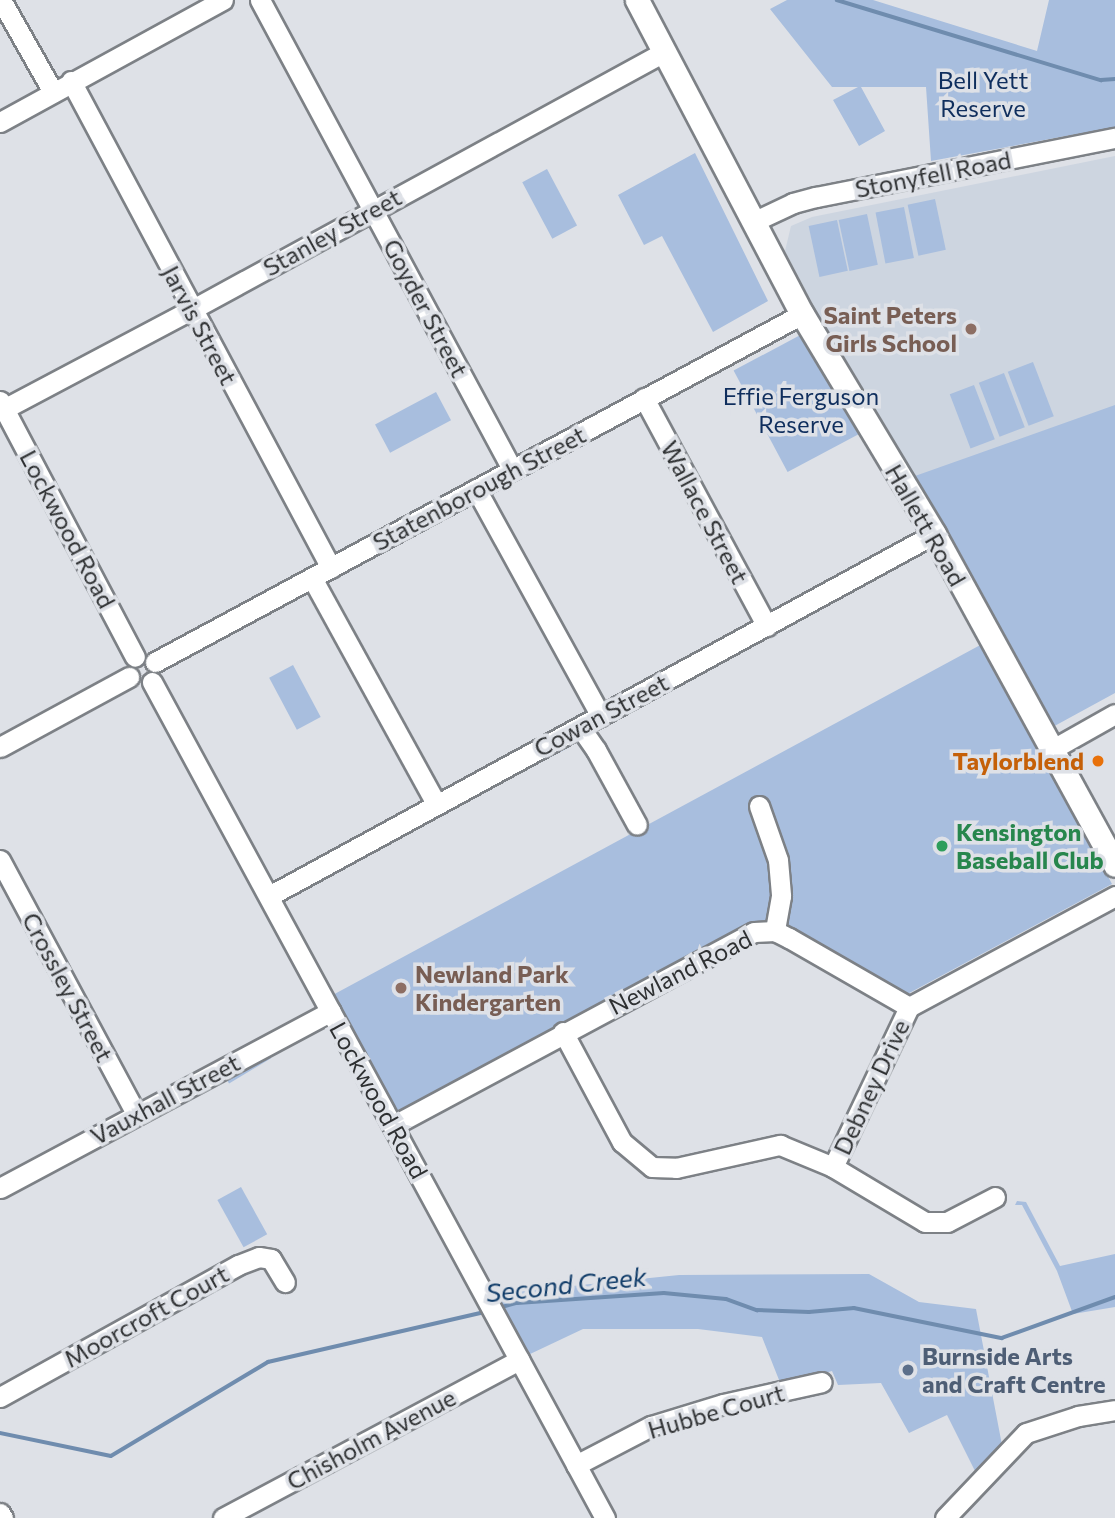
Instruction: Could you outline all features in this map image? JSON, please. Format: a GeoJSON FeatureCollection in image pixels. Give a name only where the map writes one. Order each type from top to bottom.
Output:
{"type":"FeatureCollection","features":[{"type":"Feature","properties":{"kind":"main road","name":"Hallett Road"},"geometry":{"type":"LineString","coordinates":[[636,0],[802,314],[934,534],[1115,865]]}},
{"type":"Feature","properties":{"kind":"street"},"geometry":{"type":"LineString","coordinates":[[1,0],[53,92]]}},
{"type":"Feature","properties":{"kind":"street"},"geometry":{"type":"LineString","coordinates":[[0,122],[223,0]]}},
{"type":"Feature","properties":{"kind":"street","name":"Goyder Street"},"geometry":{"type":"LineString","coordinates":[[260,0],[512,469]]}},
{"type":"Feature","properties":{"kind":"street","name":"Stanley Street"},"geometry":{"type":"LineString","coordinates":[[1,407],[191,310],[664,52]]}},
{"type":"Feature","properties":{"kind":"street","name":"Jarvis Street"},"geometry":{"type":"LineString","coordinates":[[71,81],[331,568]]}},
{"type":"Feature","properties":{"kind":"street","name":"Stonyfell Road"},"geometry":{"type":"LineString","coordinates":[[755,221],[793,203],[816,197],[1115,138]]}},
{"type":"Feature","properties":{"kind":"street","name":"Statenborough Street"},"geometry":{"type":"LineString","coordinates":[[155,662],[802,314]]}},
{"type":"Feature","properties":{"kind":"street","name":"Wallace Street"},"geometry":{"type":"LineString","coordinates":[[644,398],[766,625]]}},
{"type":"Feature","properties":{"kind":"street","name":"Lockwood Road"},"geometry":{"type":"LineString","coordinates":[[1,407],[135,657]]}},
{"type":"Feature","properties":{"kind":"street"},"geometry":{"type":"LineString","coordinates":[[476,489],[601,716]]}},
{"type":"Feature","properties":{"kind":"street","name":"Cowan Street"},"geometry":{"type":"LineString","coordinates":[[269,896],[934,534]]}},
{"type":"Feature","properties":{"kind":"street"},"geometry":{"type":"LineString","coordinates":[[312,578],[436,804]]}},
{"type":"Feature","properties":{"kind":"street"},"geometry":{"type":"LineString","coordinates":[[144,655],[155,662],[157,675],[152,682],[139,685],[129,677],[129,664],[135,657],[144,655]]}},
{"type":"Feature","properties":{"kind":"street"},"geometry":{"type":"LineString","coordinates":[[0,747],[129,677]]}},
{"type":"Feature","properties":{"kind":"street","name":"Lockwood Road"},"geometry":{"type":"LineString","coordinates":[[152,682],[605,1518]]}},
{"type":"Feature","properties":{"kind":"street"},"geometry":{"type":"LineString","coordinates":[[1051,750],[1115,714]]}},
{"type":"Feature","properties":{"kind":"street"},"geometry":{"type":"LineString","coordinates":[[580,727],[638,825]]}},
{"type":"Feature","properties":{"kind":"street"},"geometry":{"type":"LineString","coordinates":[[760,806],[778,860],[781,896],[775,931]]}},
{"type":"Feature","properties":{"kind":"street","name":"Crossley Street"},"geometry":{"type":"LineString","coordinates":[[0,860],[136,1114]]}},
{"type":"Feature","properties":{"kind":"street"},"geometry":{"type":"LineString","coordinates":[[909,1007],[1115,896]]}},
{"type":"Feature","properties":{"kind":"street","name":"Newland Road"},"geometry":{"type":"LineString","coordinates":[[394,1125],[563,1032],[754,932],[775,931],[909,1007]]}},
{"type":"Feature","properties":{"kind":"street","name":"Debney Drive"},"geometry":{"type":"LineString","coordinates":[[833,1167],[909,1007]]}},
{"type":"Feature","properties":{"kind":"street","name":"Vauxhall Street"},"geometry":{"type":"LineString","coordinates":[[0,1188],[331,1011]]}},
{"type":"Feature","properties":{"kind":"street"},"geometry":{"type":"LineString","coordinates":[[563,1032],[622,1142],[652,1167],[676,1168],[780,1145],[833,1167],[925,1222],[947,1222],[995,1197]]}},
{"type":"Feature","properties":{"kind":"street","name":"Moorcroft Court"},"geometry":{"type":"LineString","coordinates":[[0,1397],[238,1265],[259,1257],[271,1259],[285,1282]]}},
{"type":"Feature","properties":{"kind":"street","name":"Chisholm Avenue"},"geometry":{"type":"LineString","coordinates":[[223,1518],[519,1360]]}},
{"type":"Feature","properties":{"kind":"street","name":"Hubbe Court"},"geometry":{"type":"LineString","coordinates":[[576,1465],[651,1426],[723,1404],[822,1382]]}},
{"type":"Feature","properties":{"kind":"street"},"geometry":{"type":"LineString","coordinates":[[945,1518],[1026,1433],[1078,1416],[1115,1410]]}},
{"type":"Feature","properties":{"kind":"street"},"geometry":{"type":"LineString","coordinates":[[0,1513],[3,1518]]}},
{"type":"Feature","properties":{"kind":"shaded area","name":"Saint Peters Girls School"},"geometry":{"type":"Polygon","coordinates":[[[1115,156],[1115,408],[908,487],[785,251],[791,226],[812,217],[1115,156]]]}},
{"type":"Feature","properties":{"kind":"green space","name":"Bell Yett Reserve"},"geometry":{"type":"Polygon","coordinates":[[[787,0],[873,0],[1037,51],[1049,0],[1115,0],[1115,127],[931,161],[926,87],[861,87],[885,131],[859,146],[833,100],[858,87],[832,87],[770,9],[787,0]]]}},
{"type":"Feature","properties":{"kind":"green space","name":"Effie Ferguson Reserve"},"geometry":{"type":"Polygon","coordinates":[[[695,153],[768,301],[713,332],[662,236],[644,245],[618,195],[695,153]]]}},
{"type":"Feature","properties":{"kind":"green space"},"geometry":{"type":"Polygon","coordinates":[[[547,169],[577,226],[552,239],[522,182],[547,169]]]}},
{"type":"Feature","properties":{"kind":"green space"},"geometry":{"type":"Polygon","coordinates":[[[935,199],[946,250],[918,256],[908,205],[935,199]]]}},
{"type":"Feature","properties":{"kind":"green space"},"geometry":{"type":"Polygon","coordinates":[[[904,207],[914,258],[885,264],[876,213],[904,207]]]}},
{"type":"Feature","properties":{"kind":"green space"},"geometry":{"type":"Polygon","coordinates":[[[867,214],[878,265],[849,271],[839,220],[867,214]]]}},
{"type":"Feature","properties":{"kind":"green space"},"geometry":{"type":"Polygon","coordinates":[[[837,220],[848,271],[819,277],[809,226],[837,220]]]}},
{"type":"Feature","properties":{"kind":"green space","name":"Effie Ferguson Reserve"},"geometry":{"type":"Polygon","coordinates":[[[806,332],[860,434],[788,472],[734,370],[806,332]]]}},
{"type":"Feature","properties":{"kind":"green space"},"geometry":{"type":"Polygon","coordinates":[[[1033,362],[1054,416],[1029,426],[1008,372],[1033,362]]]}},
{"type":"Feature","properties":{"kind":"green space"},"geometry":{"type":"Polygon","coordinates":[[[1004,373],[1025,427],[1000,437],[979,383],[1004,373]]]}},
{"type":"Feature","properties":{"kind":"green space"},"geometry":{"type":"Polygon","coordinates":[[[974,385],[995,439],[971,448],[950,394],[974,385]]]}},
{"type":"Feature","properties":{"kind":"green space"},"geometry":{"type":"Polygon","coordinates":[[[436,392],[451,420],[390,453],[375,424],[436,392]]]}},
{"type":"Feature","properties":{"kind":"green space"},"geometry":{"type":"Polygon","coordinates":[[[1115,405],[1115,693],[1049,729],[915,492],[922,489],[915,476],[1115,405]]]}},
{"type":"Feature","properties":{"kind":"green space"},"geometry":{"type":"Polygon","coordinates":[[[984,643],[1112,884],[900,998],[746,926],[395,1117],[329,997],[984,643]]]}},
{"type":"Feature","properties":{"kind":"green space"},"geometry":{"type":"Polygon","coordinates":[[[293,665],[321,717],[297,730],[269,678],[293,665]]]}},
{"type":"Feature","properties":{"kind":"green space"},"geometry":{"type":"Polygon","coordinates":[[[569,740],[576,740],[570,747],[515,776],[512,770],[569,740]]]}},
{"type":"Feature","properties":{"kind":"green space"},"geometry":{"type":"Polygon","coordinates":[[[268,1053],[271,1058],[229,1083],[226,1078],[268,1053]]]}},
{"type":"Feature","properties":{"kind":"green space"},"geometry":{"type":"Polygon","coordinates":[[[241,1187],[267,1234],[244,1247],[217,1200],[241,1187]]]}},
{"type":"Feature","properties":{"kind":"green space"},"geometry":{"type":"Polygon","coordinates":[[[1017,1201],[1026,1202],[1060,1266],[1115,1254],[1115,1307],[1073,1314],[1057,1271],[1022,1205],[1015,1205],[1017,1201]]]}},
{"type":"Feature","properties":{"kind":"green space"},"geometry":{"type":"Polygon","coordinates":[[[869,1274],[919,1302],[976,1309],[1002,1445],[975,1471],[947,1415],[909,1433],[881,1383],[838,1385],[832,1371],[781,1385],[762,1337],[698,1329],[583,1329],[528,1355],[494,1294],[679,1275],[869,1274]]]}},
{"type":"Feature","properties":{"kind":"waterway"},"geometry":{"type":"LineString","coordinates":[[837,0],[1101,80],[1115,79]]}},
{"type":"Feature","properties":{"kind":"waterway","name":"Second Creek"},"geometry":{"type":"LineString","coordinates":[[498,1308],[517,1303],[664,1293],[726,1299],[757,1310],[809,1312],[854,1308],[1002,1338],[1115,1297]]}},
{"type":"Feature","properties":{"kind":"waterway","name":"Second Creek"},"geometry":{"type":"LineString","coordinates":[[0,1433],[111,1456],[268,1362],[484,1312]]}},
{"type":"Feature","properties":{"kind":"place","name":"Saint Peters Girls School"},"geometry":{"type":"Point","coordinates":[971,329]}},
{"type":"Feature","properties":{"kind":"place","name":"Taylorblend"},"geometry":{"type":"Point","coordinates":[1098,761]}},
{"type":"Feature","properties":{"kind":"place","name":"Kensington Baseball Club"},"geometry":{"type":"Point","coordinates":[942,846]}},
{"type":"Feature","properties":{"kind":"place","name":"Newland Park Kindergarten"},"geometry":{"type":"Point","coordinates":[401,988]}},
{"type":"Feature","properties":{"kind":"place","name":"Burnside Arts and Craft Centre"},"geometry":{"type":"Point","coordinates":[908,1370]}}]}
